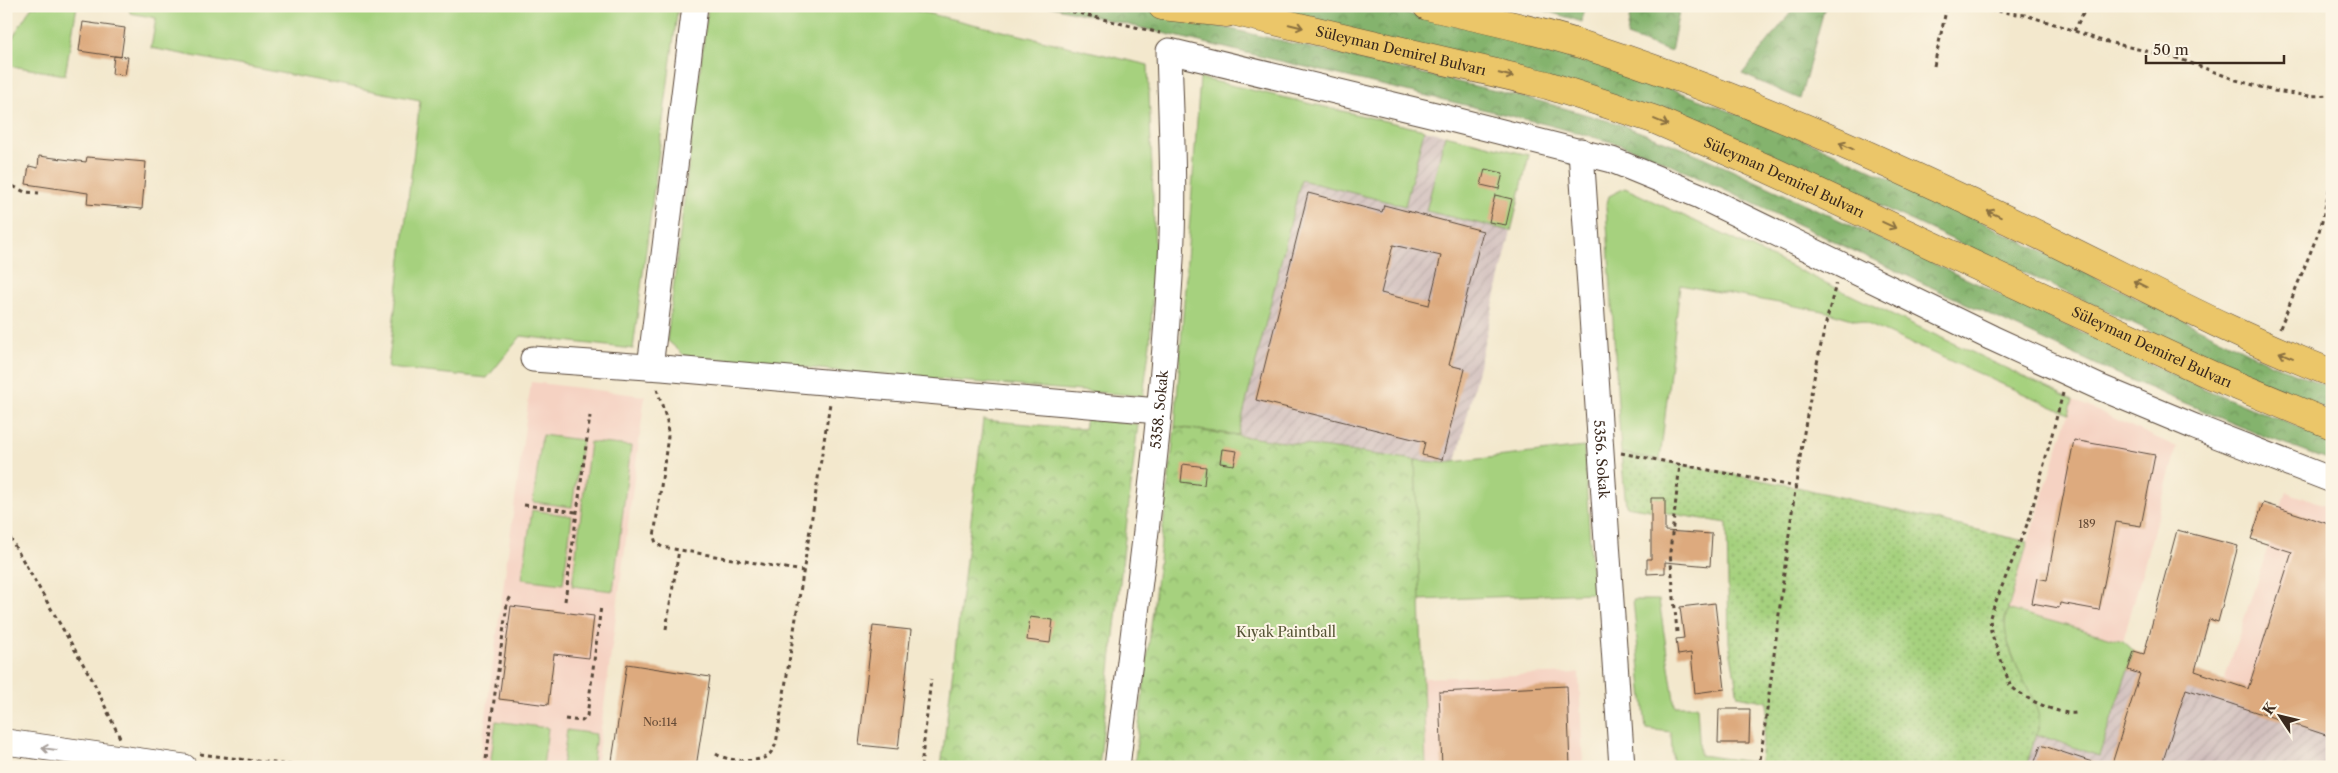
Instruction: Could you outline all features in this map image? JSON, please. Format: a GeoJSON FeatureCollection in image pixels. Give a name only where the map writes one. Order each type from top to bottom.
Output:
{"type":"FeatureCollection","features":[{"type":"Feature","properties":{"kind":"highway"},"geometry":{"type":"LineString","coordinates":[[1162,6],[1249,15]]}},
{"type":"Feature","properties":{"kind":"highway","name":"Süleyman Demirel Bulvarı"},"geometry":{"type":"LineString","coordinates":[[1210,6],[1547,85],[1653,119],[1768,169],[2211,375],[2332,425]]}},
{"type":"Feature","properties":{"kind":"highway"},"geometry":{"type":"LineString","coordinates":[[1427,6],[1577,43],[1696,85],[1804,127],[2034,233],[2271,348],[2332,373]]}},
{"type":"Feature","properties":{"kind":"street"},"geometry":{"type":"LineString","coordinates":[[650,367],[695,6]]}},
{"type":"Feature","properties":{"kind":"street","name":"5358. Sokak"},"geometry":{"type":"LineString","coordinates":[[1117,767],[1167,322],[1171,257],[1172,191],[1169,51],[1582,151]]}},
{"type":"Feature","properties":{"kind":"street"},"geometry":{"type":"LineString","coordinates":[[1582,151],[1646,173],[1691,192],[2068,373],[2166,416],[2332,480]]}},
{"type":"Feature","properties":{"kind":"street","name":"5356. Sokak"},"geometry":{"type":"LineString","coordinates":[[1582,151],[1622,767]]}},
{"type":"Feature","properties":{"kind":"street"},"geometry":{"type":"LineString","coordinates":[[533,359],[650,367],[1158,411]]}},
{"type":"Feature","properties":{"kind":"street"},"geometry":{"type":"LineString","coordinates":[[6,742],[184,767]]}},
{"type":"Feature","properties":{"kind":"path"},"geometry":{"type":"LineString","coordinates":[[129,6],[130,13]]}},
{"type":"Feature","properties":{"kind":"path"},"geometry":{"type":"LineString","coordinates":[[1934,66],[1947,6]]}},
{"type":"Feature","properties":{"kind":"path"},"geometry":{"type":"LineString","coordinates":[[1958,6],[2024,16],[2116,45],[2180,58],[2236,80],[2274,91],[2310,96],[2332,95]]}},
{"type":"Feature","properties":{"kind":"path"},"geometry":{"type":"LineString","coordinates":[[2074,31],[2087,6]]}},
{"type":"Feature","properties":{"kind":"path"},"geometry":{"type":"LineString","coordinates":[[2271,348],[2317,236],[2332,178]]}},
{"type":"Feature","properties":{"kind":"path"},"geometry":{"type":"LineString","coordinates":[[6,183],[18,190],[39,193]]}},
{"type":"Feature","properties":{"kind":"path"},"geometry":{"type":"LineString","coordinates":[[1759,767],[1815,368],[1842,265]]}},
{"type":"Feature","properties":{"kind":"path"},"geometry":{"type":"LineString","coordinates":[[650,367],[664,410],[668,436],[654,537],[656,543],[662,547],[803,571]]}},
{"type":"Feature","properties":{"kind":"path"},"geometry":{"type":"LineString","coordinates":[[2068,373],[2035,500],[1992,611],[1989,626],[2010,685],[2025,697],[2064,713],[2076,713]]}},
{"type":"Feature","properties":{"kind":"path"},"geometry":{"type":"LineString","coordinates":[[716,754],[731,760],[764,758],[772,752],[776,744],[833,383]]}},
{"type":"Feature","properties":{"kind":"path"},"geometry":{"type":"LineString","coordinates":[[565,601],[590,416]]}},
{"type":"Feature","properties":{"kind":"path"},"geometry":{"type":"LineString","coordinates":[[1601,449],[1797,487]]}},
{"type":"Feature","properties":{"kind":"path"},"geometry":{"type":"LineString","coordinates":[[1677,632],[1670,552],[1680,464]]}},
{"type":"Feature","properties":{"kind":"path"},"geometry":{"type":"LineString","coordinates":[[524,505],[576,512]]}},
{"type":"Feature","properties":{"kind":"path"},"geometry":{"type":"LineString","coordinates":[[6,531],[94,681],[130,760]]}},
{"type":"Feature","properties":{"kind":"path"},"geometry":{"type":"LineString","coordinates":[[666,629],[679,550]]}},
{"type":"Feature","properties":{"kind":"path"},"geometry":{"type":"LineString","coordinates":[[485,767],[507,604],[512,594]]}},
{"type":"Feature","properties":{"kind":"path"},"geometry":{"type":"LineString","coordinates":[[564,719],[582,721],[587,716],[601,606]]}},
{"type":"Feature","properties":{"kind":"path"},"geometry":{"type":"LineString","coordinates":[[921,767],[931,679]]}},
{"type":"Feature","properties":{"kind":"shaded area"},"geometry":{"type":"Polygon","coordinates":[[[1320,105],[1529,155],[1456,462],[1444,463],[1415,460],[1238,435],[1320,105]]]}},
{"type":"Feature","properties":{"kind":"shaded area"},"geometry":{"type":"Polygon","coordinates":[[[531,382],[645,396],[596,767],[479,767],[531,382]]]}},
{"type":"Feature","properties":{"kind":"shaded area"},"geometry":{"type":"Polygon","coordinates":[[[2073,400],[2177,447],[2123,641],[2007,609],[2073,400]]]}},
{"type":"Feature","properties":{"kind":"shaded area"},"geometry":{"type":"Polygon","coordinates":[[[2286,492],[2332,507],[2332,716],[2224,681],[2286,492]]]}},
{"type":"Feature","properties":{"kind":"shaded area"},"geometry":{"type":"Polygon","coordinates":[[[2134,651],[2332,716],[2332,767],[2026,767],[2036,734],[2099,756],[2134,651]]]}},
{"type":"Feature","properties":{"kind":"shaded area"},"geometry":{"type":"Polygon","coordinates":[[[1579,673],[1583,767],[1426,767],[1423,678],[1579,673]]]}},
{"type":"Feature","properties":{"kind":"green space"},"geometry":{"type":"Polygon","coordinates":[[[32,6],[77,6],[65,75],[6,65],[6,48],[32,6]]]}},
{"type":"Feature","properties":{"kind":"green space"},"geometry":{"type":"Polygon","coordinates":[[[129,6],[678,6],[633,349],[521,336],[487,378],[388,368],[420,100],[151,48],[156,18],[130,13],[129,6]]]}},
{"type":"Feature","properties":{"kind":"green space"},"geometry":{"type":"Polygon","coordinates":[[[708,6],[896,6],[1148,65],[1155,250],[1150,343],[1143,396],[850,372],[685,356],[667,340],[708,6]]]}},
{"type":"Feature","properties":{"kind":"green space"},"geometry":{"type":"Polygon","coordinates":[[[1049,6],[1132,6],[1539,101],[1619,124],[1685,149],[1723,166],[2200,387],[2332,441],[2332,461],[2258,434],[2112,372],[1648,154],[1545,124],[1049,6]]]}},
{"type":"Feature","properties":{"kind":"green space"},"geometry":{"type":"Polygon","coordinates":[[[1267,6],[1371,6],[1490,32],[1643,78],[1808,141],[1945,204],[2270,363],[2332,388],[2332,412],[2258,381],[1800,169],[1267,6]]]}},
{"type":"Feature","properties":{"kind":"green space"},"geometry":{"type":"Polygon","coordinates":[[[1531,6],[1584,6],[1582,22],[1531,6]]]}},
{"type":"Feature","properties":{"kind":"green space"},"geometry":{"type":"Polygon","coordinates":[[[1631,6],[1680,6],[1671,52],[1627,36],[1631,6]]]}},
{"type":"Feature","properties":{"kind":"green space"},"geometry":{"type":"Polygon","coordinates":[[[1796,6],[1825,6],[1800,99],[1742,74],[1796,6]]]}},
{"type":"Feature","properties":{"kind":"green space"},"geometry":{"type":"Polygon","coordinates":[[[1200,78],[1424,130],[1405,206],[1301,180],[1238,435],[1175,427],[1200,78]]]}},
{"type":"Feature","properties":{"kind":"green space"},"geometry":{"type":"Polygon","coordinates":[[[1445,135],[1529,155],[1511,231],[1426,211],[1445,135]]]}},
{"type":"Feature","properties":{"kind":"green space"},"geometry":{"type":"Polygon","coordinates":[[[1625,188],[2073,400],[2069,414],[1863,322],[1828,312],[1680,285],[1660,460],[1621,453],[1606,207],[1609,196],[1625,188]]]}},
{"type":"Feature","properties":{"kind":"green space"},"geometry":{"type":"Polygon","coordinates":[[[1086,419],[1138,424],[1099,767],[941,767],[983,420],[1084,429],[1086,419]]]}},
{"type":"Feature","properties":{"kind":"green space","name":"Kıyak Paintball"},"geometry":{"type":"Polygon","coordinates":[[[1175,427],[1415,460],[1426,767],[1134,767],[1175,427]]]}},
{"type":"Feature","properties":{"kind":"green space"},"geometry":{"type":"Polygon","coordinates":[[[542,435],[582,440],[572,507],[533,502],[542,435]]]}},
{"type":"Feature","properties":{"kind":"green space"},"geometry":{"type":"Polygon","coordinates":[[[590,442],[631,446],[613,591],[572,586],[590,442]]]}},
{"type":"Feature","properties":{"kind":"green space"},"geometry":{"type":"Polygon","coordinates":[[[1584,447],[1593,593],[1419,600],[1415,460],[1444,463],[1584,447]]]}},
{"type":"Feature","properties":{"kind":"green space"},"geometry":{"type":"Polygon","coordinates":[[[1621,453],[1797,487],[2028,542],[2005,619],[2006,632],[2013,657],[2039,717],[2039,726],[2026,767],[1759,767],[1768,702],[1738,696],[1729,642],[1727,523],[1626,506],[1621,453]]]}},
{"type":"Feature","properties":{"kind":"green space"},"geometry":{"type":"Polygon","coordinates":[[[532,510],[572,516],[563,584],[522,579],[532,510]]]}},
{"type":"Feature","properties":{"kind":"green space"},"geometry":{"type":"Polygon","coordinates":[[[1633,600],[1659,600],[1675,706],[1697,706],[1700,755],[1759,763],[1759,767],[1673,767],[1671,732],[1646,729],[1633,600]]]}},
{"type":"Feature","properties":{"kind":"green space"},"geometry":{"type":"Polygon","coordinates":[[[2007,609],[2123,641],[2134,651],[2099,756],[2036,734],[2039,726],[2004,632],[2007,609]]]}},
{"type":"Feature","properties":{"kind":"green space"},"geometry":{"type":"Polygon","coordinates":[[[496,721],[548,728],[543,767],[490,767],[496,721]]]}},
{"type":"Feature","properties":{"kind":"green space"},"geometry":{"type":"Polygon","coordinates":[[[567,730],[596,734],[592,767],[562,767],[567,730]]]}},
{"type":"Feature","properties":{"kind":"building"},"geometry":{"type":"Polygon","coordinates":[[[83,22],[125,28],[121,57],[79,51],[83,22]]]}},
{"type":"Feature","properties":{"kind":"building"},"geometry":{"type":"Polygon","coordinates":[[[114,56],[128,57],[125,75],[112,74],[114,56]]]}},
{"type":"Feature","properties":{"kind":"building"},"geometry":{"type":"Polygon","coordinates":[[[39,156],[86,162],[87,157],[146,162],[142,209],[87,204],[88,193],[26,184],[29,166],[38,168],[39,156]]]}},
{"type":"Feature","properties":{"kind":"building"},"geometry":{"type":"Polygon","coordinates":[[[1485,169],[1503,173],[1499,189],[1481,185],[1485,169]]]}},
{"type":"Feature","properties":{"kind":"building"},"geometry":{"type":"Polygon","coordinates":[[[1308,193],[1382,212],[1384,205],[1483,231],[1449,365],[1465,369],[1442,460],[1422,455],[1425,442],[1256,400],[1308,193]],[[1393,245],[1381,293],[1429,305],[1441,256],[1393,245]]]}},
{"type":"Feature","properties":{"kind":"building"},"geometry":{"type":"Polygon","coordinates":[[[1495,195],[1512,199],[1506,225],[1489,222],[1495,195]]]}},
{"type":"Feature","properties":{"kind":"building"},"geometry":{"type":"Polygon","coordinates":[[[2074,440],[2155,455],[2141,526],[2116,522],[2099,610],[2060,603],[2059,608],[2032,603],[2037,578],[2047,580],[2074,440]]]}},
{"type":"Feature","properties":{"kind":"building"},"geometry":{"type":"Polygon","coordinates":[[[1222,449],[1237,451],[1234,465],[1220,463],[1222,449]]]}},
{"type":"Feature","properties":{"kind":"building"},"geometry":{"type":"Polygon","coordinates":[[[1183,464],[1206,467],[1204,485],[1181,482],[1183,464]]]}},
{"type":"Feature","properties":{"kind":"building"},"geometry":{"type":"Polygon","coordinates":[[[1651,498],[1665,498],[1665,531],[1712,534],[1710,566],[1665,562],[1665,573],[1647,574],[1647,559],[1651,559],[1651,498]]]}},
{"type":"Feature","properties":{"kind":"building"},"geometry":{"type":"Polygon","coordinates":[[[2263,503],[2332,525],[2332,737],[2186,689],[2161,767],[2111,767],[2140,674],[2128,670],[2134,651],[2144,654],[2177,530],[2238,546],[2218,622],[2209,619],[2195,671],[2248,689],[2292,552],[2251,539],[2263,503]]]}},
{"type":"Feature","properties":{"kind":"building"},"geometry":{"type":"Polygon","coordinates":[[[1715,603],[1725,689],[1695,693],[1691,653],[1678,655],[1676,639],[1684,638],[1680,607],[1715,603]]]}},
{"type":"Feature","properties":{"kind":"building"},"geometry":{"type":"Polygon","coordinates":[[[511,606],[594,616],[589,658],[554,654],[548,705],[499,699],[511,606]]]}},
{"type":"Feature","properties":{"kind":"building"},"geometry":{"type":"Polygon","coordinates":[[[1030,617],[1053,620],[1050,643],[1027,640],[1030,617]]]}},
{"type":"Feature","properties":{"kind":"building"},"geometry":{"type":"Polygon","coordinates":[[[873,626],[911,630],[898,749],[859,745],[873,626]]]}},
{"type":"Feature","properties":{"kind":"building"},"geometry":{"type":"Polygon","coordinates":[[[627,664],[710,677],[696,767],[611,767],[627,664]]]}},
{"type":"Feature","properties":{"kind":"building"},"geometry":{"type":"Polygon","coordinates":[[[1567,686],[1570,767],[1442,767],[1439,692],[1567,686]]]}},
{"type":"Feature","properties":{"kind":"building"},"geometry":{"type":"Polygon","coordinates":[[[1719,709],[1750,709],[1749,743],[1718,743],[1719,709]]]}},
{"type":"Feature","properties":{"kind":"building"},"geometry":{"type":"Polygon","coordinates":[[[2041,745],[2098,764],[2097,767],[2033,767],[2041,745]]]}}]}
